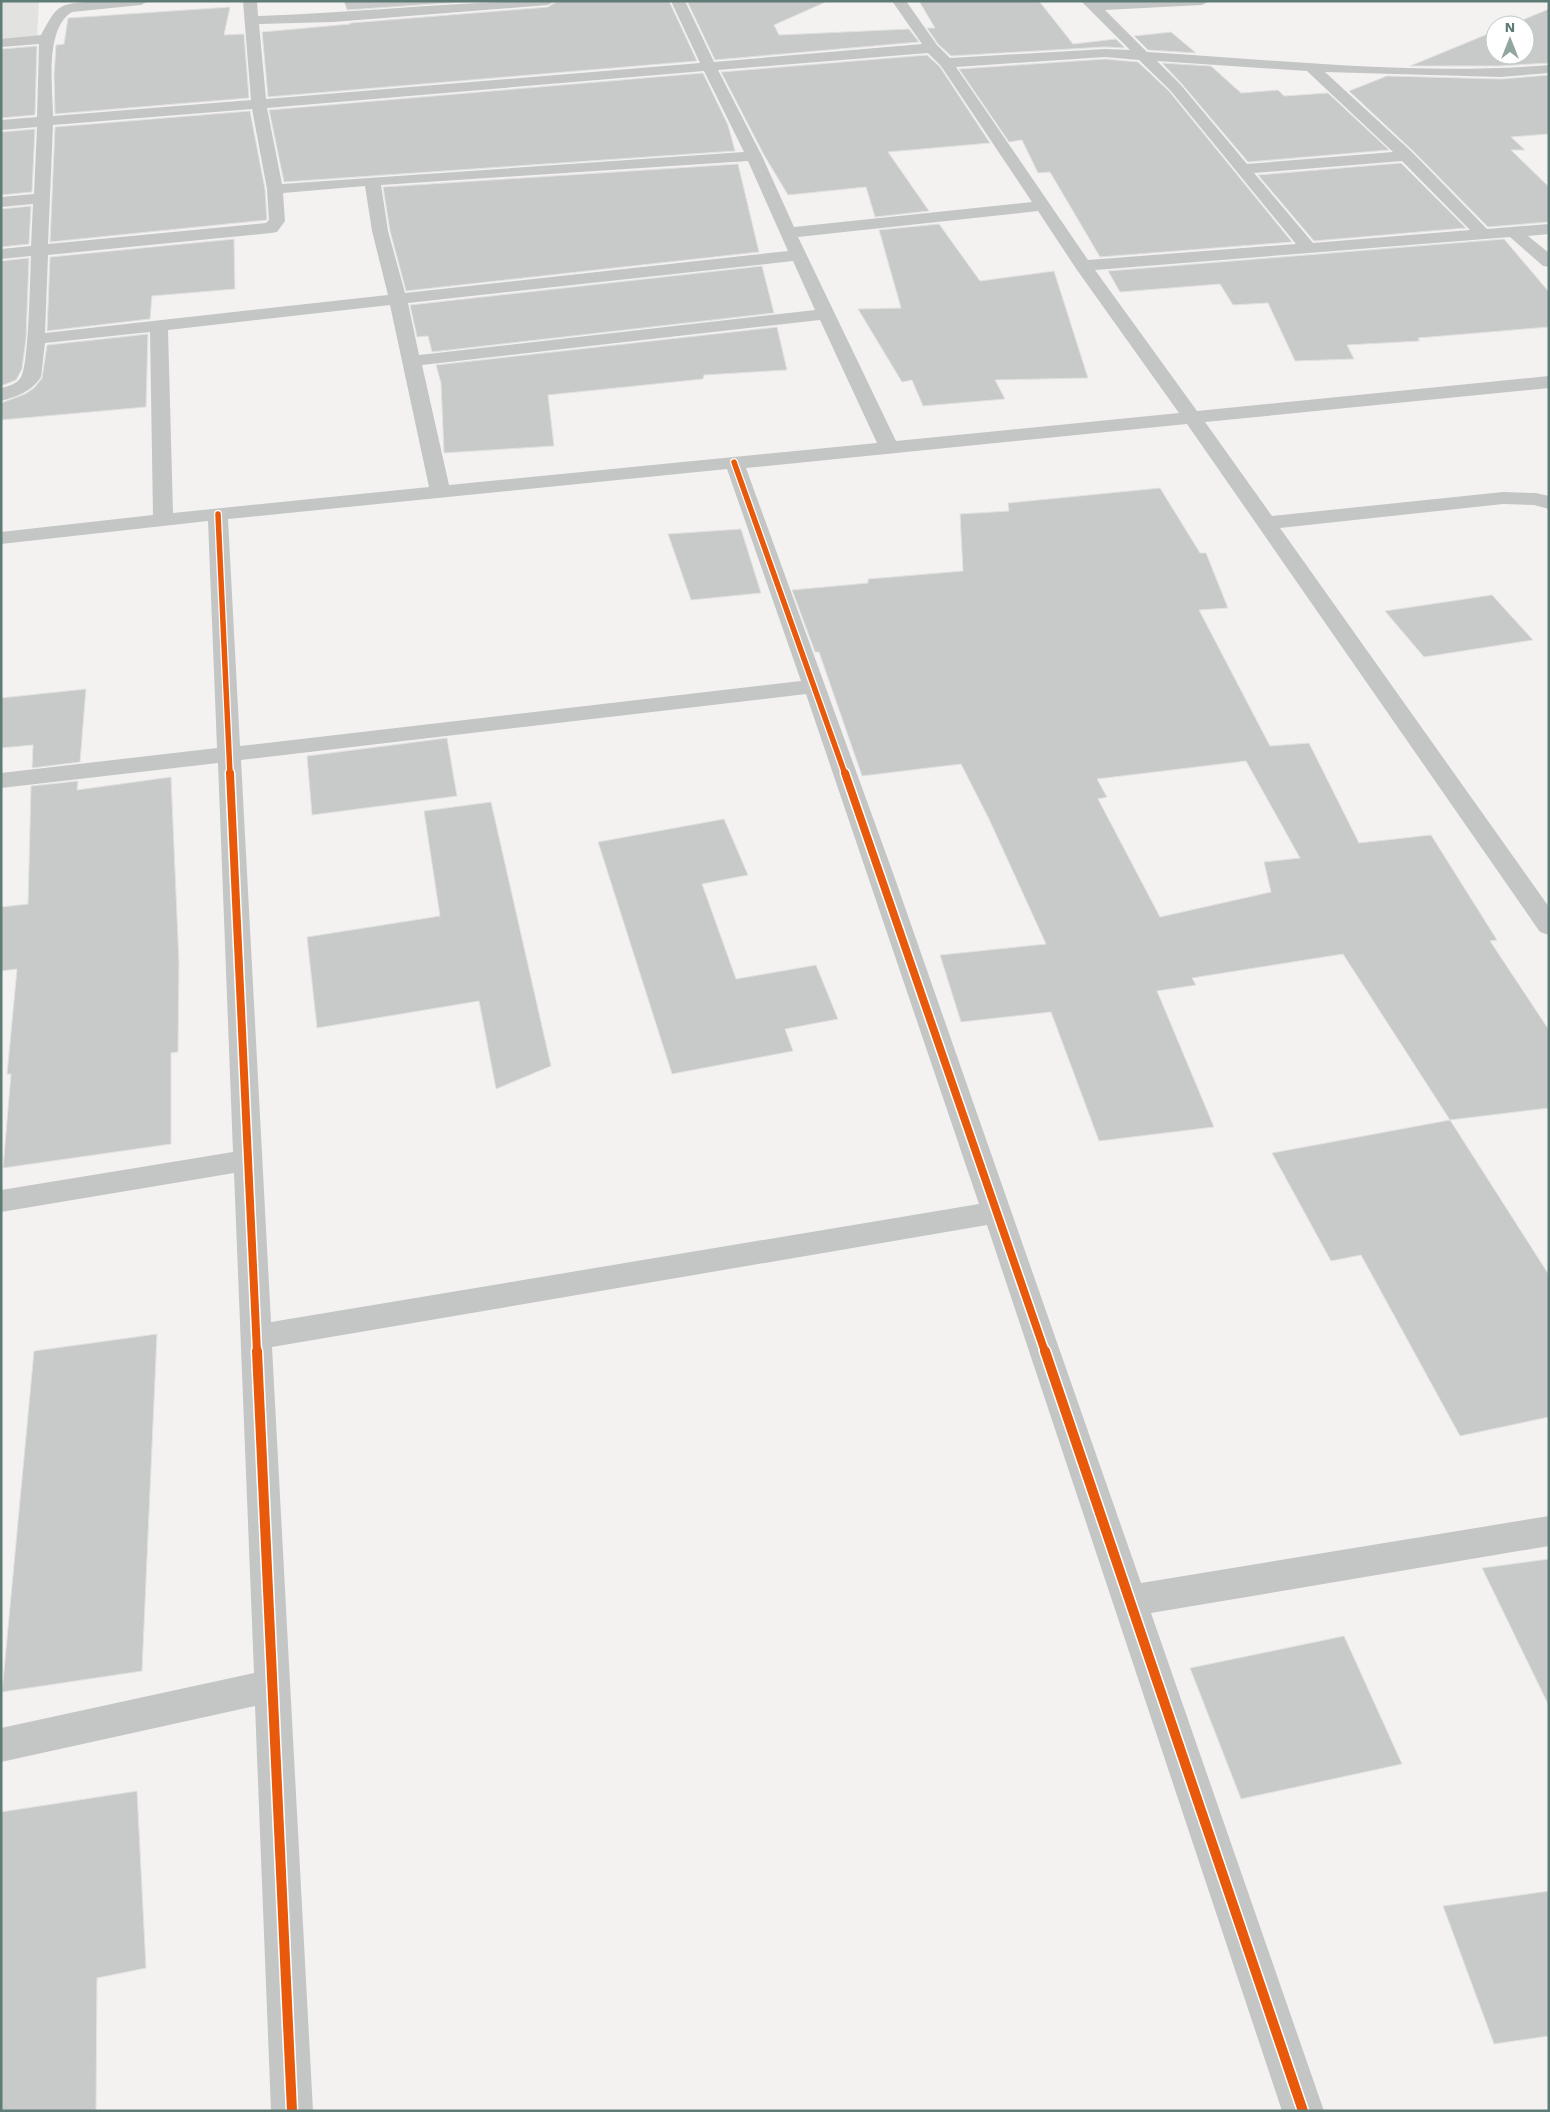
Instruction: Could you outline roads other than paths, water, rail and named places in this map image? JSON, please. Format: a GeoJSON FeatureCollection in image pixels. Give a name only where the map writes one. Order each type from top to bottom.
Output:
{"type":"FeatureCollection","features":[{"type":"Feature","properties":{"kind":"street"},"geometry":{"type":"LineString","coordinates":[[1,394],[23,387],[32,377],[36,339],[40,250],[46,39],[60,13],[68,8],[141,1]]}},
{"type":"Feature","properties":{"kind":"street"},"geometry":{"type":"LineString","coordinates":[[1,254],[271,228],[276,221],[275,189],[259,104],[250,20],[250,1]]}},
{"type":"Feature","properties":{"kind":"street"},"geometry":{"type":"LineString","coordinates":[[331,1],[333,18]]}},
{"type":"Feature","properties":{"kind":"street"},"geometry":{"type":"LineString","coordinates":[[250,20],[333,18],[548,1]]}},
{"type":"Feature","properties":{"kind":"street"},"geometry":{"type":"LineString","coordinates":[[678,1],[708,67],[754,156],[798,255],[889,447]]}},
{"type":"Feature","properties":{"kind":"street"},"geometry":{"type":"LineString","coordinates":[[899,1],[932,48],[946,63],[1083,266],[1267,523],[1549,926]]}},
{"type":"Feature","properties":{"kind":"street"},"geometry":{"type":"LineString","coordinates":[[1090,4],[1202,1]]}},
{"type":"Feature","properties":{"kind":"street"},"geometry":{"type":"LineString","coordinates":[[1090,4],[1175,87],[1308,248]]}},
{"type":"Feature","properties":{"kind":"street"},"geometry":{"type":"LineString","coordinates":[[1,43],[46,39]]}},
{"type":"Feature","properties":{"kind":"street"},"geometry":{"type":"LineString","coordinates":[[1,125],[932,48]]}},
{"type":"Feature","properties":{"kind":"street"},"geometry":{"type":"LineString","coordinates":[[946,63],[1104,53],[1310,67],[1427,72],[1501,73],[1549,69]]}},
{"type":"Feature","properties":{"kind":"street"},"geometry":{"type":"LineString","coordinates":[[1310,67],[1407,156],[1484,234]]}},
{"type":"Feature","properties":{"kind":"street"},"geometry":{"type":"LineString","coordinates":[[275,189],[372,180],[754,156]]}},
{"type":"Feature","properties":{"kind":"street"},"geometry":{"type":"LineString","coordinates":[[1243,169],[1407,156]]}},
{"type":"Feature","properties":{"kind":"street"},"geometry":{"type":"LineString","coordinates":[[372,180],[380,231],[398,299],[440,492]]}},
{"type":"Feature","properties":{"kind":"street"},"geometry":{"type":"LineString","coordinates":[[1,202],[42,198]]}},
{"type":"Feature","properties":{"kind":"street"},"geometry":{"type":"LineString","coordinates":[[788,233],[1042,206]]}},
{"type":"Feature","properties":{"kind":"street"},"geometry":{"type":"LineString","coordinates":[[1083,266],[1549,229]]}},
{"type":"Feature","properties":{"kind":"street"},"geometry":{"type":"LineString","coordinates":[[1514,232],[1549,262]]}},
{"type":"Feature","properties":{"kind":"street"},"geometry":{"type":"LineString","coordinates":[[36,339],[798,255]]}},
{"type":"Feature","properties":{"kind":"street"},"geometry":{"type":"LineString","coordinates":[[411,361],[826,314]]}},
{"type":"Feature","properties":{"kind":"street"},"geometry":{"type":"LineString","coordinates":[[159,325],[163,520]]}},
{"type":"Feature","properties":{"kind":"street"},"geometry":{"type":"LineString","coordinates":[[1,538],[734,462],[1549,382]]}},
{"type":"Feature","properties":{"kind":"street"},"geometry":{"type":"LineString","coordinates":[[734,462],[815,686],[997,1212],[1303,2111]]}},
{"type":"Feature","properties":{"kind":"street"},"geometry":{"type":"LineString","coordinates":[[1267,523],[1503,498],[1536,499],[1549,503]]}},
{"type":"Feature","properties":{"kind":"street"},"geometry":{"type":"LineString","coordinates":[[218,514],[292,2111]]}},
{"type":"Feature","properties":{"kind":"street"},"geometry":{"type":"LineString","coordinates":[[1,781],[815,686]]}},
{"type":"Feature","properties":{"kind":"street"},"geometry":{"type":"LineString","coordinates":[[1,1201],[248,1160]]}},
{"type":"Feature","properties":{"kind":"street"},"geometry":{"type":"LineString","coordinates":[[257,1337],[997,1212]]}},
{"type":"Feature","properties":{"kind":"street"},"geometry":{"type":"LineString","coordinates":[[1129,1602],[1549,1531]]}},
{"type":"Feature","properties":{"kind":"street"},"geometry":{"type":"LineString","coordinates":[[1,1745],[273,1686]]}}]}
